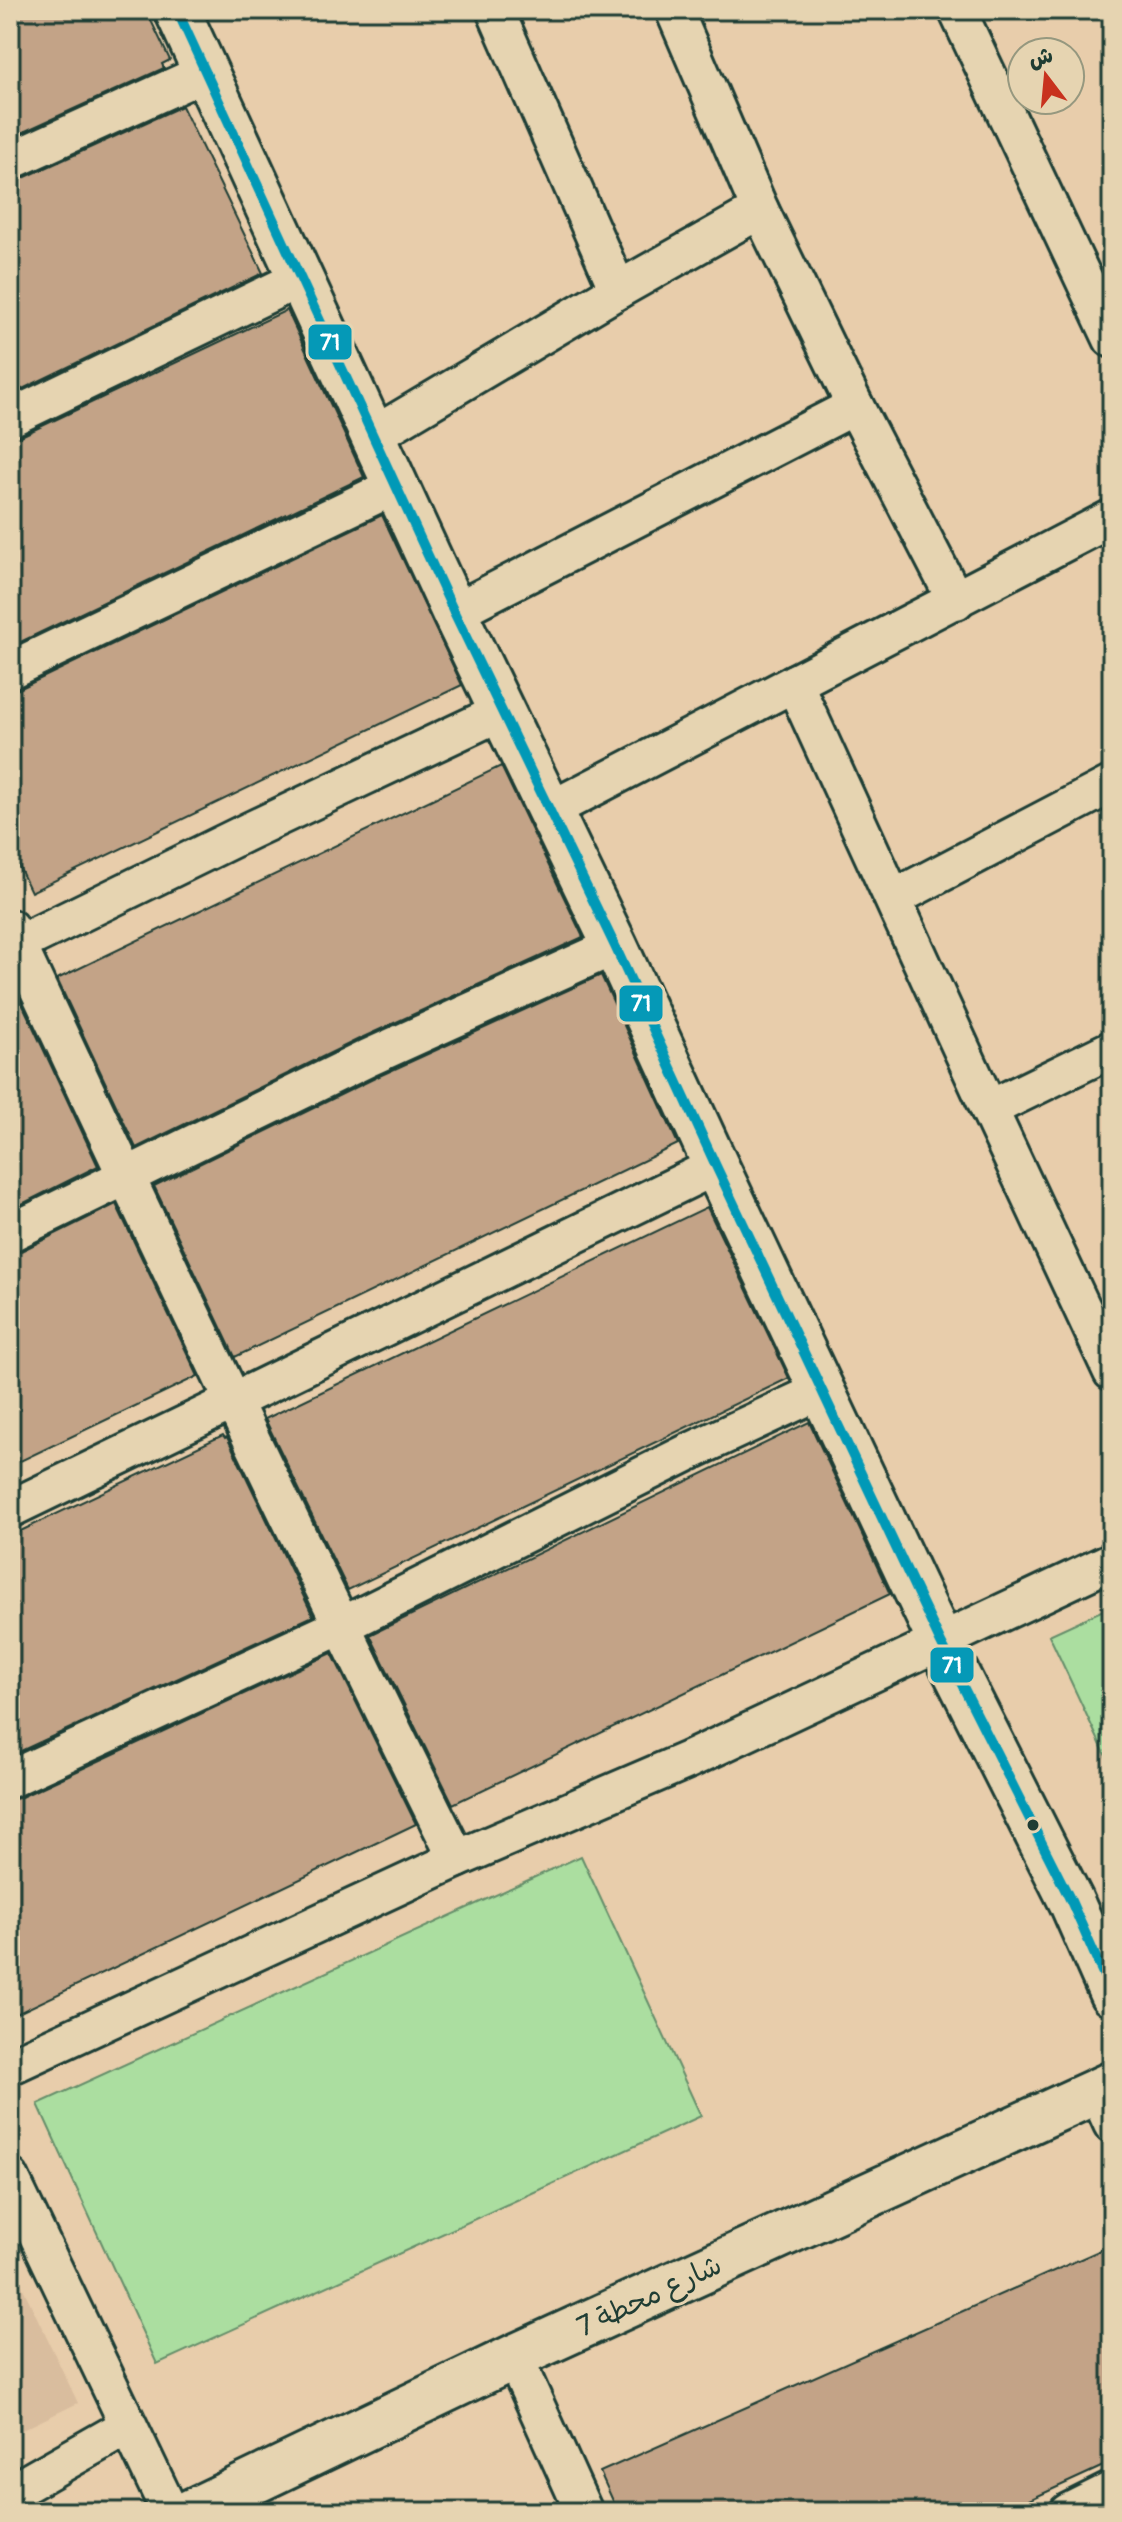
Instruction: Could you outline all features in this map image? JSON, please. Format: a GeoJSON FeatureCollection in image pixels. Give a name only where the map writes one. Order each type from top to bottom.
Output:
{"type":"FeatureCollection","features":[{"type":"Feature","properties":{"kind":"street"},"geometry":{"type":"LineString","coordinates":[[177,10],[454,612],[615,946],[941,1643],[1071,1901],[1112,1994]]}},
{"type":"Feature","properties":{"kind":"street"},"geometry":{"type":"LineString","coordinates":[[495,10],[618,290]]}},
{"type":"Feature","properties":{"kind":"street"},"geometry":{"type":"LineString","coordinates":[[674,10],[760,210],[855,406],[956,601]]}},
{"type":"Feature","properties":{"kind":"street"},"geometry":{"type":"LineString","coordinates":[[957,10],[1112,339]]}},
{"type":"Feature","properties":{"kind":"street"},"geometry":{"type":"LineString","coordinates":[[10,161],[206,72]]}},
{"type":"Feature","properties":{"kind":"street"},"geometry":{"type":"LineString","coordinates":[[374,435],[760,210]]}},
{"type":"Feature","properties":{"kind":"street"},"geometry":{"type":"LineString","coordinates":[[10,418],[301,278]]}},
{"type":"Feature","properties":{"kind":"street"},"geometry":{"type":"LineString","coordinates":[[454,612],[855,406]]}},
{"type":"Feature","properties":{"kind":"street"},"geometry":{"type":"LineString","coordinates":[[10,670],[397,485]]}},
{"type":"Feature","properties":{"kind":"street"},"geometry":{"type":"LineString","coordinates":[[550,810],[1112,518]]}},
{"type":"Feature","properties":{"kind":"street"},"geometry":{"type":"LineString","coordinates":[[794,683],[989,1109],[1109,1357]]}},
{"type":"Feature","properties":{"kind":"street"},"geometry":{"type":"LineString","coordinates":[[457,1859],[341,1626],[13,940],[503,711]]}},
{"type":"Feature","properties":{"kind":"street"},"geometry":{"type":"LineString","coordinates":[[894,898],[1112,784]]}},
{"type":"Feature","properties":{"kind":"street"},"geometry":{"type":"LineString","coordinates":[[10,1233],[368,1058],[615,946]]}},
{"type":"Feature","properties":{"kind":"street"},"geometry":{"type":"LineString","coordinates":[[989,1109],[1112,1049]]}},
{"type":"Feature","properties":{"kind":"street"},"geometry":{"type":"LineString","coordinates":[[10,1509],[716,1166]]}},
{"type":"Feature","properties":{"kind":"street"},"geometry":{"type":"LineString","coordinates":[[10,1779],[341,1626],[673,1460],[822,1390]]}},
{"type":"Feature","properties":{"kind":"street"},"geometry":{"type":"LineString","coordinates":[[10,2066],[457,1859],[688,1760],[1112,1561]]}},
{"type":"Feature","properties":{"kind":"street","name":"شارع محطة 7"},"geometry":{"type":"LineString","coordinates":[[190,2512],[514,2357],[1107,2100]]}},
{"type":"Feature","properties":{"kind":"street"},"geometry":{"type":"LineString","coordinates":[[10,2177],[170,2512]]}},
{"type":"Feature","properties":{"kind":"street"},"geometry":{"type":"LineString","coordinates":[[514,2357],[584,2512]]}},
{"type":"Feature","properties":{"kind":"street"},"geometry":{"type":"LineString","coordinates":[[10,2493],[128,2426]]}},
{"type":"Feature","properties":{"kind":"street"},"geometry":{"type":"LineString","coordinates":[[1068,2512],[1112,2490]]}},
{"type":"Feature","properties":{"kind":"shaded area"},"geometry":{"type":"Polygon","coordinates":[[[10,2261],[78,2403],[10,2436],[10,2261]]]}},
{"type":"Feature","properties":{"kind":"green space"},"geometry":{"type":"Polygon","coordinates":[[[1112,1606],[1112,1769],[1049,1635],[1112,1606]]]}},
{"type":"Feature","properties":{"kind":"green space"},"geometry":{"type":"Polygon","coordinates":[[[581,1856],[701,2116],[157,2364],[38,2104],[581,1856]]]}},
{"type":"Feature","properties":{"kind":"building"},"geometry":{"type":"Polygon","coordinates":[[[10,10],[146,10],[170,60],[162,64],[164,68],[10,138],[10,10]]]}},
{"type":"Feature","properties":{"kind":"building"},"geometry":{"type":"Polygon","coordinates":[[[182,106],[263,273],[10,395],[10,182],[182,106]]]}},
{"type":"Feature","properties":{"kind":"building"},"geometry":{"type":"Polygon","coordinates":[[[287,310],[364,477],[10,647],[10,439],[287,310]]]}},
{"type":"Feature","properties":{"kind":"building"},"geometry":{"type":"Polygon","coordinates":[[[382,515],[462,685],[31,892],[10,848],[10,691],[382,515]]]}},
{"type":"Feature","properties":{"kind":"building"},"geometry":{"type":"Polygon","coordinates":[[[501,766],[583,937],[359,1039],[136,1148],[57,979],[501,766]]]}},
{"type":"Feature","properties":{"kind":"building"},"geometry":{"type":"Polygon","coordinates":[[[601,975],[678,1144],[235,1357],[154,1186],[377,1077],[601,975]]]}},
{"type":"Feature","properties":{"kind":"building"},"geometry":{"type":"Polygon","coordinates":[[[19,997],[98,1166],[10,1210],[10,1001],[19,997]]]}},
{"type":"Feature","properties":{"kind":"building"},"geometry":{"type":"Polygon","coordinates":[[[116,1204],[198,1376],[10,1466],[10,1254],[116,1204]]]}},
{"type":"Feature","properties":{"kind":"building"},"geometry":{"type":"Polygon","coordinates":[[[707,1207],[789,1378],[348,1590],[265,1419],[707,1207]]]}},
{"type":"Feature","properties":{"kind":"building"},"geometry":{"type":"Polygon","coordinates":[[[809,1422],[890,1594],[453,1804],[370,1635],[809,1422]]]}},
{"type":"Feature","properties":{"kind":"building"},"geometry":{"type":"Polygon","coordinates":[[[223,1435],[227,1437],[313,1616],[10,1756],[10,1536],[223,1435]]]}},
{"type":"Feature","properties":{"kind":"building"},"geometry":{"type":"Polygon","coordinates":[[[332,1653],[416,1824],[10,2017],[10,1800],[332,1653]]]}},
{"type":"Feature","properties":{"kind":"building"},"geometry":{"type":"Polygon","coordinates":[[[1112,2245],[1112,2462],[1003,2512],[618,2512],[600,2472],[1112,2245]]]}},
{"type":"Feature","properties":{"kind":"transit line","name":"71"},"geometry":{"type":"LineString","coordinates":[[177,10],[454,612],[615,946],[941,1643],[1071,1901],[1112,1994]]}}]}
